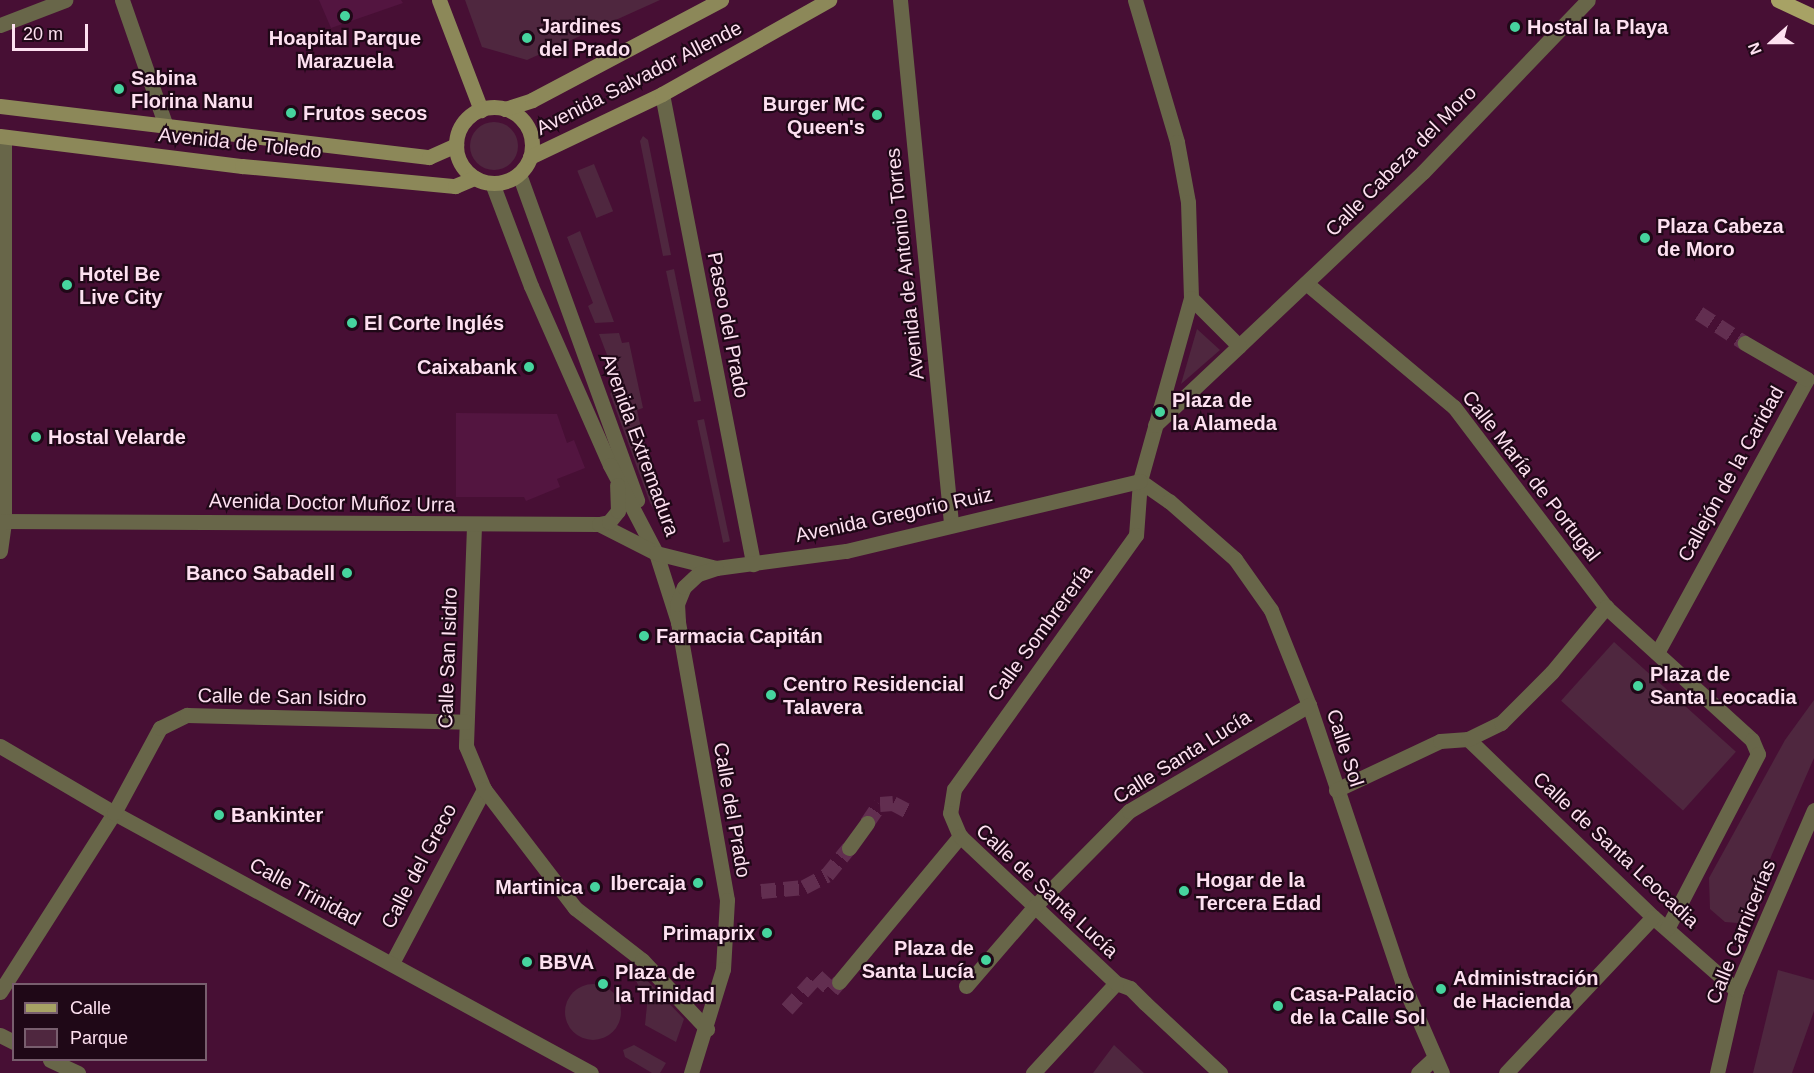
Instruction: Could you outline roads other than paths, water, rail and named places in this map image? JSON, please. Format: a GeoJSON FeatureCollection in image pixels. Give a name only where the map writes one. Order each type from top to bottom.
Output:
{"type":"FeatureCollection","features":[{"type":"Feature","properties":{"kind":"main road"},"geometry":{"type":"LineString","coordinates":[[439,0],[481,110]]}},
{"type":"Feature","properties":{"kind":"main road","name":"Avenida Salvador Allende"},"geometry":{"type":"LineString","coordinates":[[505,109],[532,100],[721,0]]}},
{"type":"Feature","properties":{"kind":"main road","name":"Avenida Salvador Allende"},"geometry":{"type":"LineString","coordinates":[[530,157],[662,94],[829,0]]}},
{"type":"Feature","properties":{"kind":"main road"},"geometry":{"type":"LineString","coordinates":[[1778,0],[1814,17]]}},
{"type":"Feature","properties":{"kind":"main road","name":"Avenida de Toledo"},"geometry":{"type":"LineString","coordinates":[[0,106],[168,129],[429,157],[456,145]]}},
{"type":"Feature","properties":{"kind":"main road"},"geometry":{"type":"LineString","coordinates":[[505,109],[527,127],[532,139],[530,157],[519,174],[492,183],[474,178],[461,164],[456,145],[464,122],[481,110],[505,109]]}},
{"type":"Feature","properties":{"kind":"main road","name":"Avenida de Toledo"},"geometry":{"type":"LineString","coordinates":[[2,136],[242,166],[455,186],[474,178]]}},
{"type":"Feature","properties":{"kind":"street"},"geometry":{"type":"LineString","coordinates":[[0,25],[65,0]]}},
{"type":"Feature","properties":{"kind":"street"},"geometry":{"type":"LineString","coordinates":[[122,0],[168,129]]}},
{"type":"Feature","properties":{"kind":"street","name":"Avenida de Antonio Torres"},"geometry":{"type":"LineString","coordinates":[[900,0],[951,523]]}},
{"type":"Feature","properties":{"kind":"street"},"geometry":{"type":"LineString","coordinates":[[1135,0],[1177,142],[1185,182],[1191,298],[1140,481]]}},
{"type":"Feature","properties":{"kind":"street","name":"Calle Cabeza del Moro"},"geometry":{"type":"LineString","coordinates":[[1239,346],[1423,172],[1588,0]]}},
{"type":"Feature","properties":{"kind":"street","name":"Paseo del Prado"},"geometry":{"type":"LineString","coordinates":[[662,94],[753,564]]}},
{"type":"Feature","properties":{"kind":"street"},"geometry":{"type":"LineString","coordinates":[[0,551],[2,521],[2,136]]}},
{"type":"Feature","properties":{"kind":"street","name":"Avenida Extremadura"},"geometry":{"type":"LineString","coordinates":[[519,174],[656,554]]}},
{"type":"Feature","properties":{"kind":"street","name":"Avenida Extremadura"},"geometry":{"type":"LineString","coordinates":[[492,183],[531,286],[610,465],[656,554]]}},
{"type":"Feature","properties":{"kind":"street","name":"Calle María de Portugal"},"geometry":{"type":"LineString","coordinates":[[1306,284],[1454,407],[1606,607]]}},
{"type":"Feature","properties":{"kind":"street"},"geometry":{"type":"LineString","coordinates":[[1154,426],[1239,346],[1191,298]]}},
{"type":"Feature","properties":{"kind":"street","name":"Callejón de la Caridad"},"geometry":{"type":"LineString","coordinates":[[1657,652],[1807,378],[1745,343]]}},
{"type":"Feature","properties":{"kind":"street"},"geometry":{"type":"LineString","coordinates":[[599,524],[609,522],[618,511],[617,485],[610,465]]}},
{"type":"Feature","properties":{"kind":"street","name":"Avenida Gregorio Ruiz"},"geometry":{"type":"LineString","coordinates":[[656,554],[716,568],[846,551],[951,523],[1140,481]]}},
{"type":"Feature","properties":{"kind":"street","name":"Calle Sol"},"geometry":{"type":"LineString","coordinates":[[1140,481],[1169,501],[1235,559],[1254,582],[1271,610],[1309,705],[1402,981],[1442,1073]]}},
{"type":"Feature","properties":{"kind":"street","name":"Calle Sombrerería"},"geometry":{"type":"LineString","coordinates":[[960,836],[950,813],[954,789],[1136,535],[1140,481]]}},
{"type":"Feature","properties":{"kind":"street","name":"Avenida Doctor Muñoz Urra"},"geometry":{"type":"LineString","coordinates":[[2,521],[474,526],[599,524],[656,554]]}},
{"type":"Feature","properties":{"kind":"street","name":"Calle San Isidro"},"geometry":{"type":"LineString","coordinates":[[474,526],[466,746],[484,789],[575,908],[642,960],[707,1029]]}},
{"type":"Feature","properties":{"kind":"street","name":"Calle del Prado"},"geometry":{"type":"LineString","coordinates":[[656,554],[678,622],[727,900],[723,969],[707,1029],[691,1073]]}},
{"type":"Feature","properties":{"kind":"street"},"geometry":{"type":"LineString","coordinates":[[678,622],[677,604],[684,587],[698,574],[716,568]]}},
{"type":"Feature","properties":{"kind":"street"},"geometry":{"type":"LineString","coordinates":[[1336,790],[1440,741],[1468,739],[1501,723],[1552,672],[1606,607],[1752,740],[1758,754],[1667,928]]}},
{"type":"Feature","properties":{"kind":"street","name":"Calle Santa Lucía"},"geometry":{"type":"LineString","coordinates":[[1035,906],[1129,811],[1309,705]]}},
{"type":"Feature","properties":{"kind":"street","name":"Calle de San Isidro"},"geometry":{"type":"LineString","coordinates":[[0,993],[114,813],[159,728],[187,715],[466,722]]}},
{"type":"Feature","properties":{"kind":"street","name":"Calle de Santa Leocadia"},"geometry":{"type":"LineString","coordinates":[[1468,739],[1653,916],[1736,990]]}},
{"type":"Feature","properties":{"kind":"street","name":"Calle Trinidad"},"geometry":{"type":"LineString","coordinates":[[0,746],[114,813],[591,1073]]}},
{"type":"Feature","properties":{"kind":"street","name":"Calle del Greco"},"geometry":{"type":"LineString","coordinates":[[392,963],[484,789]]}},
{"type":"Feature","properties":{"kind":"street","name":"Calle Carnicerías"},"geometry":{"type":"LineString","coordinates":[[1717,1073],[1736,990],[1814,810]]}},
{"type":"Feature","properties":{"kind":"street"},"geometry":{"type":"LineString","coordinates":[[849,848],[867,823]]}},
{"type":"Feature","properties":{"kind":"street","name":"Calle de Santa Lucía"},"geometry":{"type":"LineString","coordinates":[[839,982],[960,836],[1116,983],[1130,988],[1220,1073]]}},
{"type":"Feature","properties":{"kind":"street"},"geometry":{"type":"LineString","coordinates":[[966,986],[1035,906]]}},
{"type":"Feature","properties":{"kind":"street"},"geometry":{"type":"LineString","coordinates":[[1506,1073],[1653,916]]}},
{"type":"Feature","properties":{"kind":"street"},"geometry":{"type":"LineString","coordinates":[[1033,1073],[1116,983]]}},
{"type":"Feature","properties":{"kind":"street"},"geometry":{"type":"LineString","coordinates":[[1418,1073],[1434,1058]]}},
{"type":"Feature","properties":{"kind":"street"},"geometry":{"type":"LineString","coordinates":[[54,1061],[78,1073]]}},
{"type":"Feature","properties":{"kind":"tunnel"},"geometry":{"type":"LineString","coordinates":[[1699,313],[1745,343]]}},
{"type":"Feature","properties":{"kind":"tunnel"},"geometry":{"type":"LineString","coordinates":[[867,823],[880,804],[893,803],[910,812]]}},
{"type":"Feature","properties":{"kind":"tunnel"},"geometry":{"type":"LineString","coordinates":[[761,891],[804,887],[827,875],[849,848]]}},
{"type":"Feature","properties":{"kind":"tunnel"},"geometry":{"type":"LineString","coordinates":[[787,1009],[817,976],[832,990],[839,982]]}},
{"type":"Feature","properties":{"kind":"place","name":"Hoapital Parque Marazuela"},"geometry":{"type":"Point","coordinates":[345,16]}},
{"type":"Feature","properties":{"kind":"place","name":"Hostal la Playa"},"geometry":{"type":"Point","coordinates":[1515,27]}},
{"type":"Feature","properties":{"kind":"place","name":"Jardines del Prado"},"geometry":{"type":"Point","coordinates":[527,38]}},
{"type":"Feature","properties":{"kind":"place","name":"Sabina Florina Nanu"},"geometry":{"type":"Point","coordinates":[119,89]}},
{"type":"Feature","properties":{"kind":"place","name":"Frutos secos"},"geometry":{"type":"Point","coordinates":[291,113]}},
{"type":"Feature","properties":{"kind":"place","name":"Burger MC Queen's"},"geometry":{"type":"Point","coordinates":[877,115]}},
{"type":"Feature","properties":{"kind":"place","name":"Plaza Cabeza de Moro"},"geometry":{"type":"Point","coordinates":[1645,238]}},
{"type":"Feature","properties":{"kind":"place","name":"Hotel Be Live City"},"geometry":{"type":"Point","coordinates":[67,285]}},
{"type":"Feature","properties":{"kind":"place","name":"El Corte Inglés"},"geometry":{"type":"Point","coordinates":[352,323]}},
{"type":"Feature","properties":{"kind":"place","name":"Caixabank"},"geometry":{"type":"Point","coordinates":[529,367]}},
{"type":"Feature","properties":{"kind":"place","name":"Plaza de la Alameda"},"geometry":{"type":"Point","coordinates":[1160,412]}},
{"type":"Feature","properties":{"kind":"place","name":"Hostal Velarde"},"geometry":{"type":"Point","coordinates":[36,437]}},
{"type":"Feature","properties":{"kind":"place","name":"Banco Sabadell"},"geometry":{"type":"Point","coordinates":[347,573]}},
{"type":"Feature","properties":{"kind":"place","name":"Farmacia Capitán"},"geometry":{"type":"Point","coordinates":[644,636]}},
{"type":"Feature","properties":{"kind":"place","name":"Plaza de Santa Leocadia"},"geometry":{"type":"Point","coordinates":[1638,686]}},
{"type":"Feature","properties":{"kind":"place","name":"Centro Residencial Talavera"},"geometry":{"type":"Point","coordinates":[771,695]}},
{"type":"Feature","properties":{"kind":"place","name":"Bankinter"},"geometry":{"type":"Point","coordinates":[219,815]}},
{"type":"Feature","properties":{"kind":"place","name":"Ibercaja"},"geometry":{"type":"Point","coordinates":[698,883]}},
{"type":"Feature","properties":{"kind":"place","name":"Martinica"},"geometry":{"type":"Point","coordinates":[595,887]}},
{"type":"Feature","properties":{"kind":"place","name":"Hogar de la Tercera Edad"},"geometry":{"type":"Point","coordinates":[1184,891]}},
{"type":"Feature","properties":{"kind":"place","name":"Primaprix"},"geometry":{"type":"Point","coordinates":[767,933]}},
{"type":"Feature","properties":{"kind":"place","name":"Plaza de Santa Lucía"},"geometry":{"type":"Point","coordinates":[986,960]}},
{"type":"Feature","properties":{"kind":"place","name":"BBVA"},"geometry":{"type":"Point","coordinates":[527,962]}},
{"type":"Feature","properties":{"kind":"place","name":"Plaza de la Trinidad"},"geometry":{"type":"Point","coordinates":[603,984]}},
{"type":"Feature","properties":{"kind":"place","name":"Administración de Hacienda"},"geometry":{"type":"Point","coordinates":[1441,989]}},
{"type":"Feature","properties":{"kind":"place","name":"Casa-Palacio de la Calle Sol"},"geometry":{"type":"Point","coordinates":[1278,1006]}}]}
